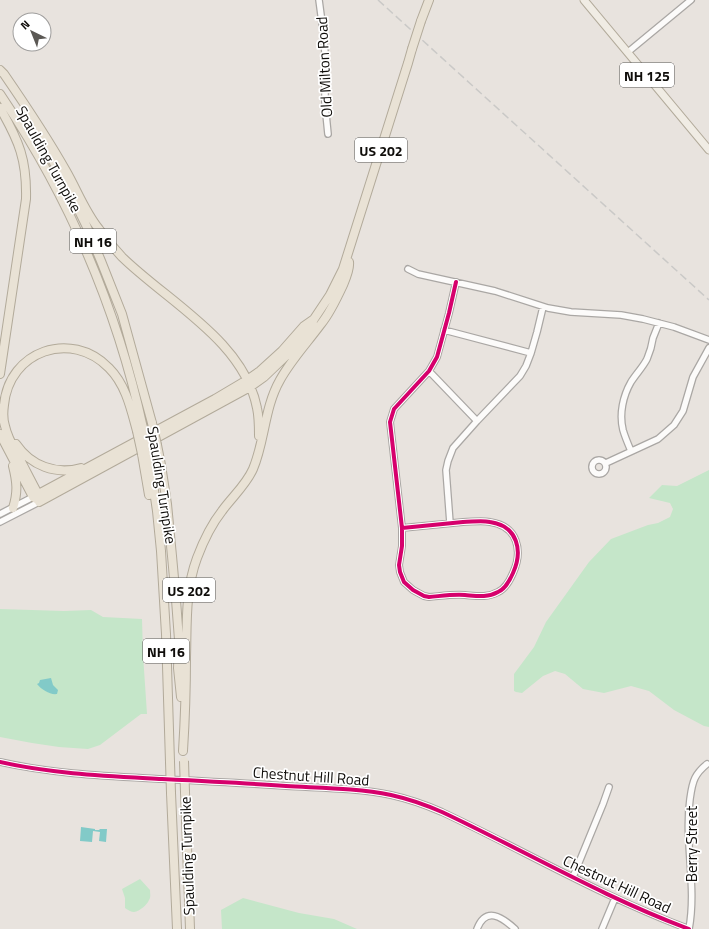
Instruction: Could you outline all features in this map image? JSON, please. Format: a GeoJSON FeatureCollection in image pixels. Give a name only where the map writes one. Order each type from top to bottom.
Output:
{"type":"FeatureCollection","features":[{"type":"Feature","properties":{"kind":"highway","name":"US 202"},"geometry":{"type":"LineString","coordinates":[[4,415],[11,435],[22,452],[32,460],[45,467],[58,471],[74,470],[106,458],[215,399],[248,383],[282,352],[304,326],[314,319],[330,295],[343,269],[412,48],[429,0]]}},
{"type":"Feature","properties":{"kind":"highway"},"geometry":{"type":"LineString","coordinates":[[0,70],[43,131],[97,228],[123,258],[210,332],[220,342],[242,370],[257,408],[259,448]]}},
{"type":"Feature","properties":{"kind":"highway","name":"Spaulding Turnpike"},"geometry":{"type":"LineString","coordinates":[[0,75],[30,120],[50,154],[94,244],[122,314],[152,422],[167,504],[179,640],[178,668],[181,692],[190,929]]}},
{"type":"Feature","properties":{"kind":"highway","name":"Spaulding Turnpike"},"geometry":{"type":"LineString","coordinates":[[0,94],[45,166],[63,202],[104,297],[132,381],[140,430],[158,511],[166,634],[176,893],[175,929]]}},
{"type":"Feature","properties":{"kind":"highway"},"geometry":{"type":"LineString","coordinates":[[0,108],[15,135],[22,156],[26,176],[26,199],[0,374]]}},
{"type":"Feature","properties":{"kind":"highway","name":"US 202"},"geometry":{"type":"LineString","coordinates":[[183,750],[186,707],[186,629],[188,594],[193,569],[202,545],[210,530],[222,511],[246,481],[252,470],[271,400],[276,388],[286,369],[322,323],[331,307],[345,280],[349,265],[349,251]]}},
{"type":"Feature","properties":{"kind":"highway"},"geometry":{"type":"LineString","coordinates":[[36,498],[4,426],[4,397],[7,388],[12,378],[22,365],[34,356],[41,352],[60,348],[84,351],[100,360],[113,372],[122,387],[140,430]]}},
{"type":"Feature","properties":{"kind":"highway"},"geometry":{"type":"LineString","coordinates":[[36,498],[248,383]]}},
{"type":"Feature","properties":{"kind":"highway"},"geometry":{"type":"LineString","coordinates":[[0,434],[36,498]]}},
{"type":"Feature","properties":{"kind":"highway"},"geometry":{"type":"LineString","coordinates":[[7,448],[13,464],[17,486],[16,499],[13,508]]}},
{"type":"Feature","properties":{"kind":"highway"},"geometry":{"type":"LineString","coordinates":[[36,498],[106,458]]}},
{"type":"Feature","properties":{"kind":"main road","name":"NH 125"},"geometry":{"type":"LineString","coordinates":[[584,0],[709,150]]}},
{"type":"Feature","properties":{"kind":"street","name":"Old Milton Road"},"geometry":{"type":"LineString","coordinates":[[319,0],[324,30],[325,104],[328,134]]}},
{"type":"Feature","properties":{"kind":"street"},"geometry":{"type":"LineString","coordinates":[[628,52],[691,0]]}},
{"type":"Feature","properties":{"kind":"street"},"geometry":{"type":"LineString","coordinates":[[408,269],[418,274],[495,291],[554,309],[643,319],[674,327],[709,340]]}},
{"type":"Feature","properties":{"kind":"street"},"geometry":{"type":"LineString","coordinates":[[402,528],[480,521],[501,525],[508,529],[515,538],[518,550],[515,569],[506,585],[499,592],[481,597],[465,595],[424,596],[413,590],[404,582],[400,572],[399,565],[402,546],[402,528],[390,422],[394,409],[429,371],[437,357],[456,282]]}},
{"type":"Feature","properties":{"kind":"street"},"geometry":{"type":"LineString","coordinates":[[450,523],[446,470],[453,448],[477,420],[520,376],[531,353],[544,306]]}},
{"type":"Feature","properties":{"kind":"street"},"geometry":{"type":"LineString","coordinates":[[631,451],[622,425],[623,402],[629,386],[642,368],[652,348],[659,323]]}},
{"type":"Feature","properties":{"kind":"street"},"geometry":{"type":"LineString","coordinates":[[444,330],[531,353]]}},
{"type":"Feature","properties":{"kind":"street"},"geometry":{"type":"LineString","coordinates":[[606,463],[658,439],[678,421],[685,405],[693,377],[709,348]]}},
{"type":"Feature","properties":{"kind":"street"},"geometry":{"type":"LineString","coordinates":[[429,371],[477,420]]}},
{"type":"Feature","properties":{"kind":"street"},"geometry":{"type":"LineString","coordinates":[[0,514],[36,498]]}},
{"type":"Feature","properties":{"kind":"street"},"geometry":{"type":"LineString","coordinates":[[0,522],[36,498]]}},
{"type":"Feature","properties":{"kind":"street","name":"Chestnut Hill Road"},"geometry":{"type":"LineString","coordinates":[[0,762],[58,772],[116,777],[230,782],[362,791],[417,802],[442,812],[615,898],[650,914],[689,929]]}},
{"type":"Feature","properties":{"kind":"street","name":"Berry Street"},"geometry":{"type":"LineString","coordinates":[[689,929],[691,908],[688,827],[690,804],[694,779],[698,772],[707,764]]}},
{"type":"Feature","properties":{"kind":"street"},"geometry":{"type":"LineString","coordinates":[[573,877],[609,787]]}},
{"type":"Feature","properties":{"kind":"street"},"geometry":{"type":"LineString","coordinates":[[602,929],[615,898]]}},
{"type":"Feature","properties":{"kind":"street"},"geometry":{"type":"LineString","coordinates":[[477,929],[482,919],[491,915],[502,919],[515,929]]}},
{"type":"Feature","properties":{"kind":"green space"},"geometry":{"type":"Polygon","coordinates":[[[709,470],[709,727],[704,726],[674,710],[649,691],[631,686],[604,693],[583,689],[565,674],[555,671],[543,676],[522,693],[514,691],[514,674],[534,647],[546,622],[589,562],[611,539],[648,525],[658,523],[670,517],[673,509],[670,503],[649,498],[662,485],[677,486],[709,470]]]}},
{"type":"Feature","properties":{"kind":"green space"},"geometry":{"type":"Polygon","coordinates":[[[0,609],[64,611],[91,610],[103,617],[142,619],[147,714],[141,714],[100,745],[88,749],[59,747],[0,737],[0,609]]]}},
{"type":"Feature","properties":{"kind":"green space"},"geometry":{"type":"Polygon","coordinates":[[[140,879],[150,890],[150,898],[143,908],[132,912],[125,908],[125,898],[122,889],[140,879]]]}},
{"type":"Feature","properties":{"kind":"green space"},"geometry":{"type":"Polygon","coordinates":[[[243,898],[299,913],[334,919],[357,929],[222,929],[221,910],[243,898]]]}},
{"type":"Feature","properties":{"kind":"water"},"geometry":{"type":"Polygon","coordinates":[[[51,678],[53,685],[58,690],[57,694],[46,692],[37,684],[40,680],[51,678]]]}},
{"type":"Feature","properties":{"kind":"water"},"geometry":{"type":"Polygon","coordinates":[[[81,827],[95,830],[107,829],[106,842],[99,841],[100,832],[93,831],[92,842],[80,841],[81,827]]]}},
{"type":"Feature","properties":{"kind":"railway"},"geometry":{"type":"LineString","coordinates":[[378,0],[709,300]]}},
{"type":"Feature","properties":{"kind":"cycle path"},"geometry":{"type":"LineString","coordinates":[[402,528],[480,521],[499,524],[507,529],[516,541],[518,548],[516,565],[507,584],[501,591],[482,596],[424,596],[413,590],[404,582],[400,572],[399,565],[402,546],[402,528],[390,422],[394,409],[429,371],[437,357],[456,282]]}},
{"type":"Feature","properties":{"kind":"cycle path"},"geometry":{"type":"LineString","coordinates":[[0,762],[81,774],[339,789],[365,791],[398,797],[417,802],[442,812],[626,903],[689,929]]}}]}
